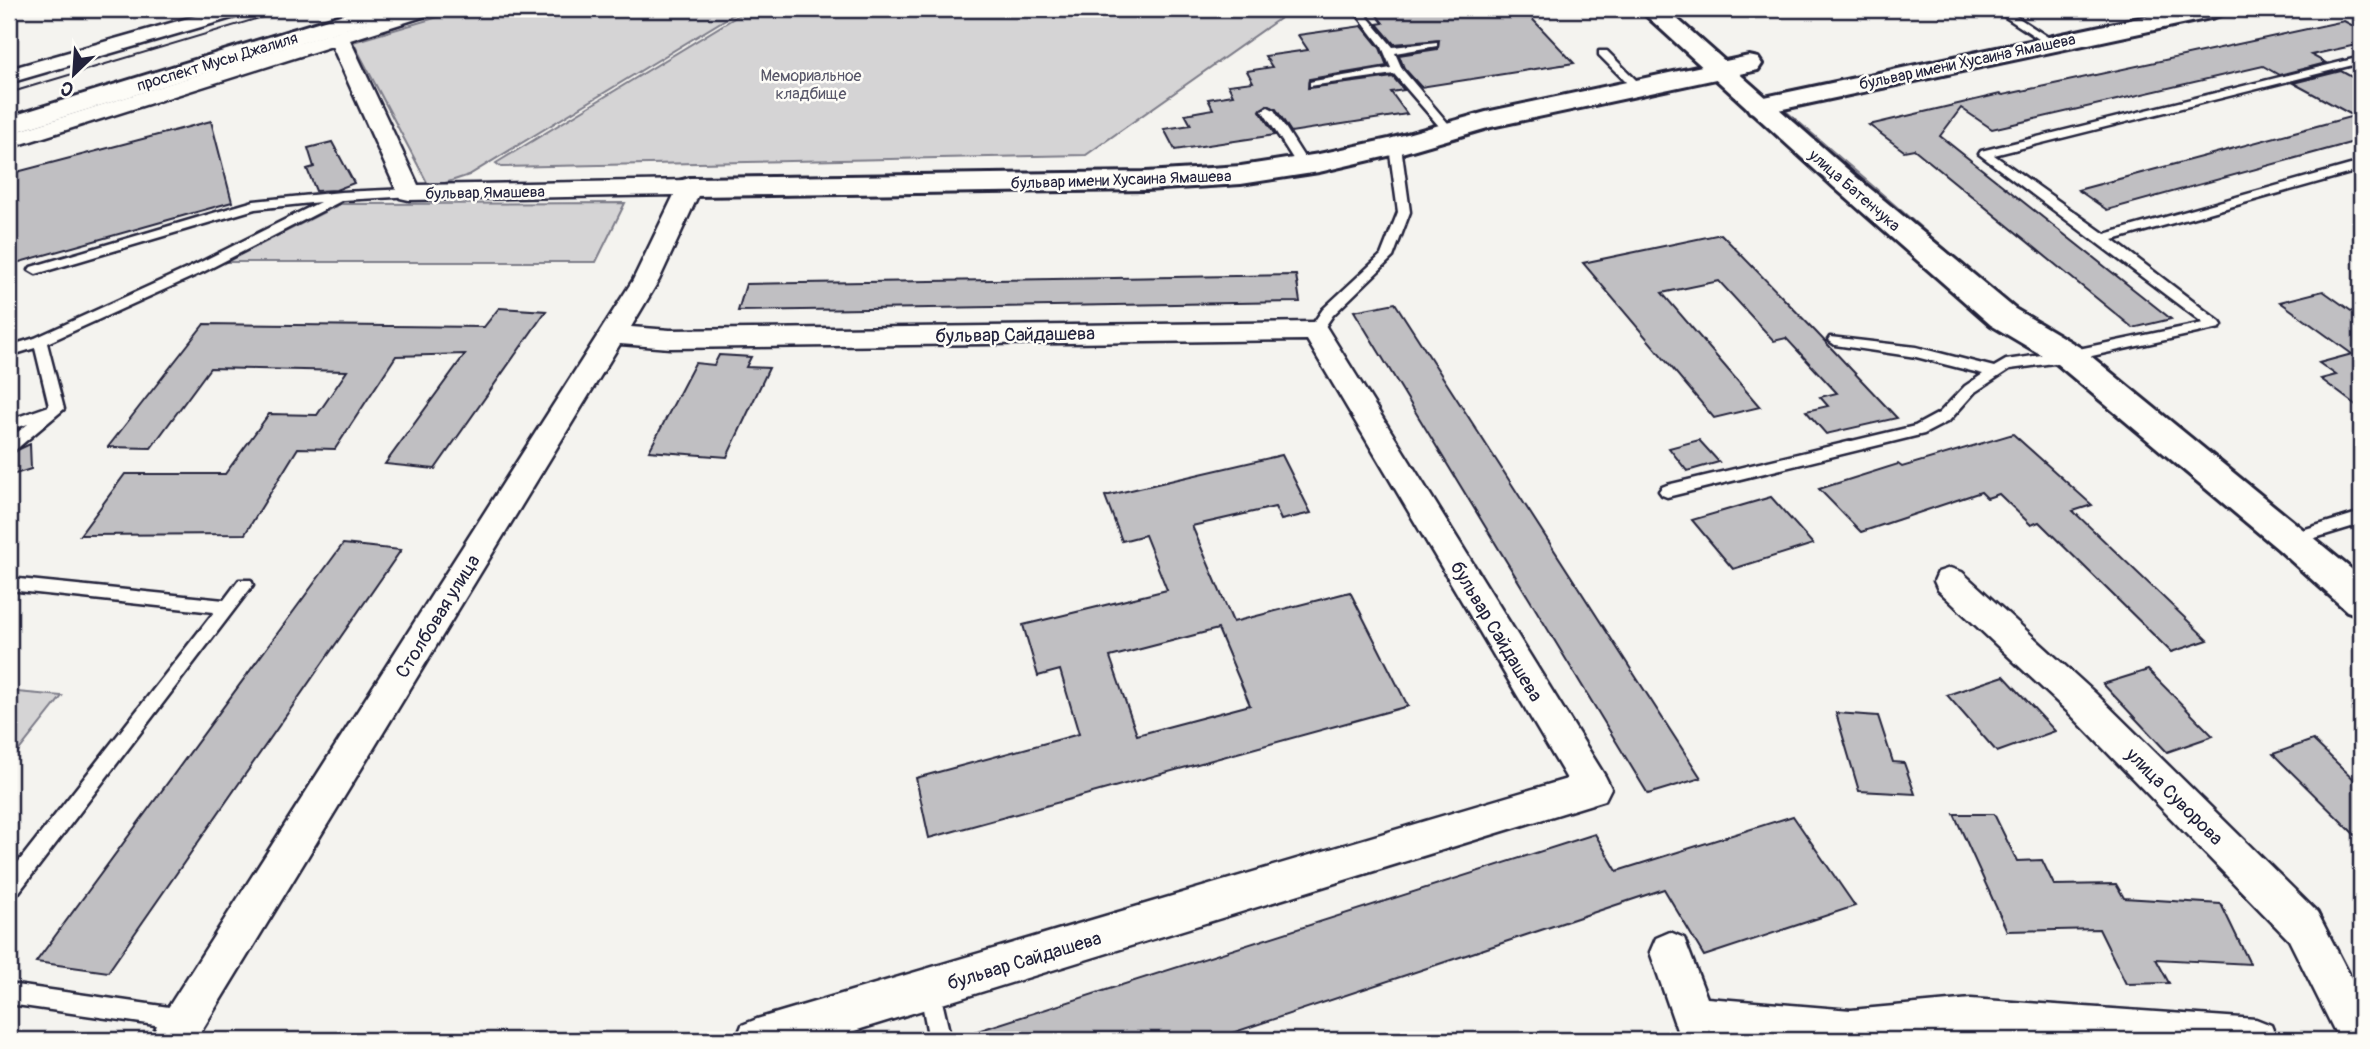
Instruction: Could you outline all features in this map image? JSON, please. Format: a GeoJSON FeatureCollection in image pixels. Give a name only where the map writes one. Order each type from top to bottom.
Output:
{"type":"FeatureCollection","features":[{"type":"Feature","properties":{"kind":"main road","name":"проспект Мусы Джалиля"},"geometry":{"type":"LineString","coordinates":[[9,110],[328,9]]}},
{"type":"Feature","properties":{"kind":"main road","name":"проспект Мусы Джалиля"},"geometry":{"type":"LineString","coordinates":[[9,126],[385,9]]}},
{"type":"Feature","properties":{"kind":"main road","name":"улица Батенчука"},"geometry":{"type":"LineString","coordinates":[[1651,9],[1718,70],[1775,103],[2003,317],[2069,356],[2292,539],[2361,600]]}},
{"type":"Feature","properties":{"kind":"main road","name":"улица Батенчука"},"geometry":{"type":"LineString","coordinates":[[1686,9],[1749,64],[1775,103]]}},
{"type":"Feature","properties":{"kind":"main road","name":"бульвар имени Хусаина Ямашева"},"geometry":{"type":"LineString","coordinates":[[1775,103],[2215,9]]}},
{"type":"Feature","properties":{"kind":"main road","name":"бульвар имени Хусаина Ямашева"},"geometry":{"type":"LineString","coordinates":[[690,187],[1146,181],[1241,174],[1303,165],[1395,146],[1449,131],[1749,64]]}},
{"type":"Feature","properties":{"kind":"street"},"geometry":{"type":"LineString","coordinates":[[9,76],[242,9]]}},
{"type":"Feature","properties":{"kind":"street"},"geometry":{"type":"LineString","coordinates":[[9,141],[428,9]]}},
{"type":"Feature","properties":{"kind":"street","name":"бульвар Ямашева"},"geometry":{"type":"LineString","coordinates":[[338,37],[409,193],[690,187]]}},
{"type":"Feature","properties":{"kind":"street","name":"Столбовая улица"},"geometry":{"type":"LineString","coordinates":[[179,1030],[655,264],[690,187]]}},
{"type":"Feature","properties":{"kind":"street","name":"бульвар Сайдашева"},"geometry":{"type":"LineString","coordinates":[[611,334],[670,339],[1315,331],[1591,788],[757,1040]]}},
{"type":"Feature","properties":{"kind":"street","name":"улица Суворова"},"geometry":{"type":"LineString","coordinates":[[1950,582],[2083,704],[2303,926],[2361,1040]]}},
{"type":"Feature","properties":{"kind":"street"},"geometry":{"type":"LineString","coordinates":[[1670,952],[1693,1018],[1853,1036],[1971,1020],[2256,1040]]}},
{"type":"Feature","properties":{"kind":"lane"},"geometry":{"type":"LineString","coordinates":[[1998,9],[2052,43]]}},
{"type":"Feature","properties":{"kind":"lane"},"geometry":{"type":"LineString","coordinates":[[2353,9],[2361,13]]}},
{"type":"Feature","properties":{"kind":"lane"},"geometry":{"type":"LineString","coordinates":[[1357,10],[1389,51],[1396,70],[1449,131]]}},
{"type":"Feature","properties":{"kind":"lane"},"geometry":{"type":"LineString","coordinates":[[1389,51],[1433,44]]}},
{"type":"Feature","properties":{"kind":"lane"},"geometry":{"type":"LineString","coordinates":[[1603,53],[1637,88]]}},
{"type":"Feature","properties":{"kind":"lane"},"geometry":{"type":"LineString","coordinates":[[1667,491],[1919,430],[1944,417],[1970,389],[2006,365],[2069,356],[2220,324],[1985,154],[2361,60]]}},
{"type":"Feature","properties":{"kind":"lane"},"geometry":{"type":"LineString","coordinates":[[1314,84],[1396,70]]}},
{"type":"Feature","properties":{"kind":"lane"},"geometry":{"type":"LineString","coordinates":[[1268,110],[1303,165]]}},
{"type":"Feature","properties":{"kind":"lane"},"geometry":{"type":"LineString","coordinates":[[1315,331],[1328,312],[1387,257],[1404,212],[1395,146]]}},
{"type":"Feature","properties":{"kind":"lane"},"geometry":{"type":"LineString","coordinates":[[2103,239],[2361,166]]}},
{"type":"Feature","properties":{"kind":"lane"},"geometry":{"type":"LineString","coordinates":[[36,270],[254,205],[341,196],[409,193]]}},
{"type":"Feature","properties":{"kind":"lane"},"geometry":{"type":"LineString","coordinates":[[9,351],[40,341],[198,268],[341,196]]}},
{"type":"Feature","properties":{"kind":"lane"},"geometry":{"type":"LineString","coordinates":[[1835,340],[1916,352],[1996,372]]}},
{"type":"Feature","properties":{"kind":"lane"},"geometry":{"type":"LineString","coordinates":[[40,341],[57,409]]}},
{"type":"Feature","properties":{"kind":"lane"},"geometry":{"type":"LineString","coordinates":[[9,425],[57,409]]}},
{"type":"Feature","properties":{"kind":"lane"},"geometry":{"type":"LineString","coordinates":[[9,447],[57,409]]}},
{"type":"Feature","properties":{"kind":"lane"},"geometry":{"type":"LineString","coordinates":[[2292,539],[2361,518]]}},
{"type":"Feature","properties":{"kind":"lane"},"geometry":{"type":"LineString","coordinates":[[9,584],[228,607]]}},
{"type":"Feature","properties":{"kind":"lane"},"geometry":{"type":"LineString","coordinates":[[9,889],[245,585]]}},
{"type":"Feature","properties":{"kind":"lane"},"geometry":{"type":"LineString","coordinates":[[929,988],[940,1040]]}},
{"type":"Feature","properties":{"kind":"lane"},"geometry":{"type":"LineString","coordinates":[[9,993],[179,1030]]}},
{"type":"Feature","properties":{"kind":"green space"},"geometry":{"type":"Polygon","coordinates":[[[465,9],[742,9],[469,175],[430,188],[353,42],[465,9]]]}},
{"type":"Feature","properties":{"kind":"green space","name":"Мемориальное кладбище"},"geometry":{"type":"Polygon","coordinates":[[[749,9],[1293,9],[1086,155],[501,167],[496,163],[749,9]]]}},
{"type":"Feature","properties":{"kind":"green space"},"geometry":{"type":"Polygon","coordinates":[[[1786,111],[2021,314],[2014,315],[1782,112],[1786,111]]]}},
{"type":"Feature","properties":{"kind":"green space"},"geometry":{"type":"Polygon","coordinates":[[[625,203],[596,262],[226,262],[340,204],[625,203]]]}},
{"type":"Feature","properties":{"kind":"green space"},"geometry":{"type":"Polygon","coordinates":[[[17,692],[62,696],[9,763],[9,700],[17,692]]]}},
{"type":"Feature","properties":{"kind":"building"},"geometry":{"type":"Polygon","coordinates":[[[1413,9],[1523,9],[1574,63],[1421,87],[1404,68],[1399,55],[1437,49],[1439,40],[1394,44],[1377,24],[1383,23],[1376,14],[1413,9]]]}},
{"type":"Feature","properties":{"kind":"building"},"geometry":{"type":"Polygon","coordinates":[[[2344,21],[2361,30],[2361,44],[2311,55],[2326,63],[2279,75],[2263,66],[1992,129],[1961,108],[1940,136],[2171,319],[2133,328],[1914,149],[1904,151],[1869,125],[2000,94],[2344,21]]]}},
{"type":"Feature","properties":{"kind":"building"},"geometry":{"type":"Polygon","coordinates":[[[1362,26],[1380,48],[1387,66],[1309,79],[1308,88],[1393,77],[1404,90],[1391,92],[1407,114],[1291,132],[1276,109],[1267,105],[1260,111],[1275,135],[1175,150],[1164,129],[1191,125],[1185,114],[1213,109],[1208,99],[1233,95],[1228,85],[1253,82],[1247,71],[1272,67],[1265,56],[1308,50],[1298,35],[1362,26]]]}},
{"type":"Feature","properties":{"kind":"building"},"geometry":{"type":"Polygon","coordinates":[[[2341,71],[2361,82],[2361,140],[2107,210],[2078,190],[2354,116],[2293,83],[2341,71]]]}},
{"type":"Feature","properties":{"kind":"building"},"geometry":{"type":"Polygon","coordinates":[[[211,121],[232,202],[9,265],[9,174],[211,121]]]}},
{"type":"Feature","properties":{"kind":"building"},"geometry":{"type":"Polygon","coordinates":[[[332,142],[354,183],[336,190],[316,191],[307,169],[314,167],[308,148],[332,142]]]}},
{"type":"Feature","properties":{"kind":"building"},"geometry":{"type":"Polygon","coordinates":[[[1721,234],[1897,418],[1826,434],[1806,411],[1828,406],[1820,397],[1837,393],[1786,338],[1774,341],[1719,281],[1662,293],[1760,407],[1714,418],[1583,263],[1721,234]]]}},
{"type":"Feature","properties":{"kind":"building"},"geometry":{"type":"Polygon","coordinates":[[[1296,275],[1300,302],[738,311],[746,284],[1296,275]]]}},
{"type":"Feature","properties":{"kind":"building"},"geometry":{"type":"Polygon","coordinates":[[[2323,291],[2361,318],[2361,409],[2321,379],[2336,375],[2319,363],[2352,354],[2280,302],[2323,291]]]}},
{"type":"Feature","properties":{"kind":"building"},"geometry":{"type":"Polygon","coordinates":[[[1395,303],[1701,778],[1648,794],[1354,311],[1395,303]]]}},
{"type":"Feature","properties":{"kind":"building"},"geometry":{"type":"Polygon","coordinates":[[[499,308],[546,311],[435,469],[385,464],[465,354],[396,356],[335,449],[298,448],[245,534],[80,535],[125,474],[225,474],[269,414],[317,415],[347,371],[210,368],[151,448],[108,447],[204,324],[484,327],[499,308]]]}},
{"type":"Feature","properties":{"kind":"building"},"geometry":{"type":"Polygon","coordinates":[[[719,355],[751,357],[746,367],[769,368],[727,457],[649,451],[695,363],[714,365],[719,355]]]}},
{"type":"Feature","properties":{"kind":"building"},"geometry":{"type":"Polygon","coordinates":[[[2013,434],[2092,505],[2073,511],[2208,640],[2171,652],[2039,522],[2031,525],[1999,494],[1987,498],[1981,492],[1861,532],[1819,489],[1898,464],[1902,467],[2013,434]]]}},
{"type":"Feature","properties":{"kind":"building"},"geometry":{"type":"Polygon","coordinates":[[[1699,440],[1719,462],[1687,471],[1669,448],[1699,440]]]}},
{"type":"Feature","properties":{"kind":"building"},"geometry":{"type":"Polygon","coordinates":[[[30,444],[31,469],[9,476],[9,454],[30,444]]]}},
{"type":"Feature","properties":{"kind":"building"},"geometry":{"type":"Polygon","coordinates":[[[1282,455],[1311,513],[1281,520],[1275,507],[1192,526],[1233,622],[1350,592],[1408,706],[929,838],[916,778],[1079,734],[1060,670],[1038,676],[1023,625],[1167,590],[1145,535],[1122,541],[1105,496],[1282,455]],[[1218,629],[1110,657],[1137,735],[1250,705],[1218,629]]]}},
{"type":"Feature","properties":{"kind":"building"},"geometry":{"type":"Polygon","coordinates":[[[1771,497],[1813,544],[1733,569],[1692,520],[1771,497]]]}},
{"type":"Feature","properties":{"kind":"building"},"geometry":{"type":"Polygon","coordinates":[[[343,544],[401,550],[108,972],[36,962],[343,544]]]}},
{"type":"Feature","properties":{"kind":"building"},"geometry":{"type":"Polygon","coordinates":[[[2148,670],[2213,736],[2167,752],[2103,684],[2148,670]]]}},
{"type":"Feature","properties":{"kind":"building"},"geometry":{"type":"Polygon","coordinates":[[[2004,676],[2055,731],[1997,752],[1947,695],[2004,676]]]}},
{"type":"Feature","properties":{"kind":"building"},"geometry":{"type":"Polygon","coordinates":[[[1836,713],[1878,716],[1893,762],[1904,763],[1915,794],[1859,791],[1836,713]]]}},
{"type":"Feature","properties":{"kind":"building"},"geometry":{"type":"Polygon","coordinates":[[[2313,740],[2361,786],[2361,841],[2273,754],[2313,740]]]}},
{"type":"Feature","properties":{"kind":"building"},"geometry":{"type":"Polygon","coordinates":[[[1954,814],[1994,814],[2017,861],[2042,860],[2054,885],[2116,884],[2124,898],[2221,904],[2250,964],[2156,959],[2169,983],[2126,984],[2099,929],[2007,931],[1954,814]]]}},
{"type":"Feature","properties":{"kind":"building"},"geometry":{"type":"Polygon","coordinates":[[[1793,816],[1855,906],[1704,956],[1664,889],[1211,1040],[966,1040],[965,1035],[1595,834],[1617,871],[1793,816]]]}},
{"type":"Feature","properties":{"kind":"tram line"},"geometry":{"type":"LineString","coordinates":[[9,93],[289,9]]}}]}
